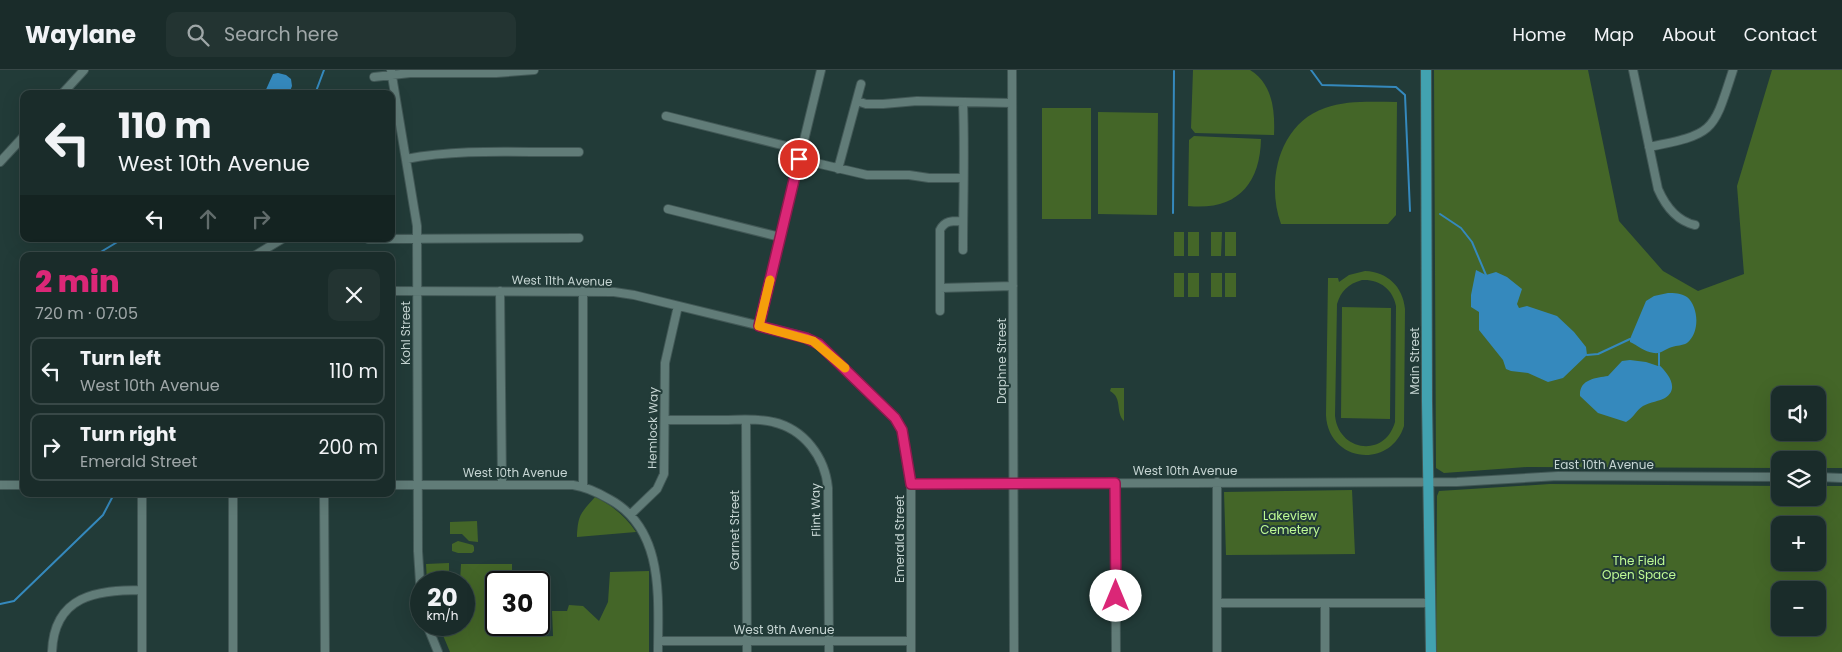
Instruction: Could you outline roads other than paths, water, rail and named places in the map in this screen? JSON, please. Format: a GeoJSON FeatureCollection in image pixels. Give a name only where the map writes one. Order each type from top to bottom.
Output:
{"type":"FeatureCollection","features":[{"type":"Feature","properties":{"kind":"main road","name":"Main Street"},"geometry":{"type":"LineString","coordinates":[[1426,70],[1428,482],[1431,652]]}},
{"type":"Feature","properties":{"kind":"street"},"geometry":{"type":"LineString","coordinates":[[66,90],[84,70]]}},
{"type":"Feature","properties":{"kind":"street"},"geometry":{"type":"LineString","coordinates":[[374,78],[391,73],[534,70]]}},
{"type":"Feature","properties":{"kind":"street"},"geometry":{"type":"LineString","coordinates":[[759,326],[821,70]]}},
{"type":"Feature","properties":{"kind":"street","name":"Daphne Street"},"geometry":{"type":"LineString","coordinates":[[1012,70],[1014,652]]}},
{"type":"Feature","properties":{"kind":"street"},"geometry":{"type":"LineString","coordinates":[[1633,70],[1658,189],[1664,201],[1682,220],[1695,224]]}},
{"type":"Feature","properties":{"kind":"street"},"geometry":{"type":"LineString","coordinates":[[1650,147],[1691,138],[1701,134],[1710,127],[1719,112],[1733,70]]}},
{"type":"Feature","properties":{"kind":"street","name":"Kohl Street"},"geometry":{"type":"LineString","coordinates":[[391,73],[394,90]]}},
{"type":"Feature","properties":{"kind":"street"},"geometry":{"type":"LineString","coordinates":[[838,169],[861,84]]}},
{"type":"Feature","properties":{"kind":"street","name":"Kohl Street"},"geometry":{"type":"LineString","coordinates":[[395,96],[417,226],[418,571]]}},
{"type":"Feature","properties":{"kind":"street"},"geometry":{"type":"LineString","coordinates":[[857,101],[866,104],[917,101],[964,103],[1012,102]]}},
{"type":"Feature","properties":{"kind":"street"},"geometry":{"type":"LineString","coordinates":[[963,250],[964,103]]}},
{"type":"Feature","properties":{"kind":"street"},"geometry":{"type":"LineString","coordinates":[[666,116],[802,150]]}},
{"type":"Feature","properties":{"kind":"street"},"geometry":{"type":"LineString","coordinates":[[0,162],[20,140]]}},
{"type":"Feature","properties":{"kind":"street"},"geometry":{"type":"LineString","coordinates":[[406,159],[456,153],[579,152]]}},
{"type":"Feature","properties":{"kind":"street"},"geometry":{"type":"LineString","coordinates":[[799,159],[867,174],[963,178]]}},
{"type":"Feature","properties":{"kind":"street"},"geometry":{"type":"LineString","coordinates":[[668,208],[780,237]]}},
{"type":"Feature","properties":{"kind":"street"},"geometry":{"type":"LineString","coordinates":[[940,311],[940,230],[949,221],[963,221]]}},
{"type":"Feature","properties":{"kind":"street"},"geometry":{"type":"LineString","coordinates":[[395,239],[579,238]]}},
{"type":"Feature","properties":{"kind":"street"},"geometry":{"type":"LineString","coordinates":[[261,252],[277,242]]}},
{"type":"Feature","properties":{"kind":"street"},"geometry":{"type":"LineString","coordinates":[[940,288],[1013,286]]}},
{"type":"Feature","properties":{"kind":"street","name":"West 11th Avenue"},"geometry":{"type":"LineString","coordinates":[[395,291],[622,293],[759,326]]}},
{"type":"Feature","properties":{"kind":"street"},"geometry":{"type":"LineString","coordinates":[[500,291],[502,484]]}},
{"type":"Feature","properties":{"kind":"street"},"geometry":{"type":"LineString","coordinates":[[583,292],[583,486]]}},
{"type":"Feature","properties":{"kind":"street","name":"Hemlock Way"},"geometry":{"type":"LineString","coordinates":[[630,515],[657,489],[662,480],[665,466],[665,363],[678,306]]}},
{"type":"Feature","properties":{"kind":"street","name":"Emerald Street"},"geometry":{"type":"LineString","coordinates":[[759,326],[806,338],[819,344],[895,418],[902,430],[911,484],[911,652]]}},
{"type":"Feature","properties":{"kind":"street","name":"Flint Way"},"geometry":{"type":"LineString","coordinates":[[665,420],[773,422],[794,431],[815,450],[824,468],[828,488],[829,652]]}},
{"type":"Feature","properties":{"kind":"street","name":"Garnet Street"},"geometry":{"type":"LineString","coordinates":[[746,420],[747,652]]}},
{"type":"Feature","properties":{"kind":"street","name":"East 10th Avenue"},"geometry":{"type":"LineString","coordinates":[[1428,482],[1476,482],[1558,476],[1771,477]]}},
{"type":"Feature","properties":{"kind":"street"},"geometry":{"type":"LineString","coordinates":[[1826,477],[1842,478]]}},
{"type":"Feature","properties":{"kind":"street"},"geometry":{"type":"LineString","coordinates":[[1217,482],[1217,652]]}},
{"type":"Feature","properties":{"kind":"street","name":"West 10th Avenue"},"geometry":{"type":"LineString","coordinates":[[911,484],[1428,482]]}},
{"type":"Feature","properties":{"kind":"street"},"geometry":{"type":"LineString","coordinates":[[1115,483],[1116,652]]}},
{"type":"Feature","properties":{"kind":"street","name":"West 10th Avenue"},"geometry":{"type":"LineString","coordinates":[[395,485],[502,484],[583,486],[614,501],[630,515]]}},
{"type":"Feature","properties":{"kind":"street"},"geometry":{"type":"LineString","coordinates":[[0,485],[20,485]]}},
{"type":"Feature","properties":{"kind":"street"},"geometry":{"type":"LineString","coordinates":[[142,497],[142,652]]}},
{"type":"Feature","properties":{"kind":"street"},"geometry":{"type":"LineString","coordinates":[[233,497],[233,652]]}},
{"type":"Feature","properties":{"kind":"street"},"geometry":{"type":"LineString","coordinates":[[324,497],[324,652]]}},
{"type":"Feature","properties":{"kind":"street"},"geometry":{"type":"LineString","coordinates":[[630,515],[644,534],[655,562],[658,652]]}},
{"type":"Feature","properties":{"kind":"street"},"geometry":{"type":"LineString","coordinates":[[52,652],[55,631],[74,604],[81,599],[102,591],[142,590]]}},
{"type":"Feature","properties":{"kind":"street"},"geometry":{"type":"LineString","coordinates":[[1217,603],[1430,603]]}},
{"type":"Feature","properties":{"kind":"street"},"geometry":{"type":"LineString","coordinates":[[1325,603],[1325,652]]}},
{"type":"Feature","properties":{"kind":"street"},"geometry":{"type":"LineString","coordinates":[[431,636],[438,652]]}},
{"type":"Feature","properties":{"kind":"street","name":"West 9th Avenue"},"geometry":{"type":"LineString","coordinates":[[658,641],[911,641]]}},
{"type":"Feature","properties":{"kind":"water"},"geometry":{"type":"Polygon","coordinates":[[[273,74],[286,75],[291,79],[290,90],[266,90],[273,74]]]}},
{"type":"Feature","properties":{"kind":"water"},"geometry":{"type":"Polygon","coordinates":[[[1476,270],[1486,275],[1496,272],[1507,277],[1522,289],[1517,304],[1519,308],[1527,306],[1557,316],[1586,347],[1587,355],[1563,378],[1548,382],[1528,373],[1506,369],[1503,360],[1479,330],[1479,312],[1471,307],[1471,295],[1476,270]]]}},
{"type":"Feature","properties":{"kind":"water"},"geometry":{"type":"Polygon","coordinates":[[[1668,293],[1687,297],[1694,307],[1696,327],[1691,339],[1685,344],[1656,353],[1647,351],[1630,342],[1646,301],[1654,296],[1668,293]]]}},
{"type":"Feature","properties":{"kind":"water"},"geometry":{"type":"Polygon","coordinates":[[[1630,360],[1659,365],[1669,377],[1672,390],[1665,398],[1643,406],[1626,422],[1598,413],[1580,396],[1580,390],[1589,380],[1608,376],[1622,361],[1630,360]]]}},
{"type":"Feature","properties":{"kind":"waterway"},"geometry":{"type":"LineString","coordinates":[[316,90],[324,70]]}},
{"type":"Feature","properties":{"kind":"waterway"},"geometry":{"type":"LineString","coordinates":[[1311,70],[1322,85],[1396,87],[1405,95],[1410,211]]}},
{"type":"Feature","properties":{"kind":"waterway"},"geometry":{"type":"LineString","coordinates":[[1173,213],[1174,71]]}},
{"type":"Feature","properties":{"kind":"waterway"},"geometry":{"type":"LineString","coordinates":[[1440,214],[1461,228],[1472,242],[1486,275]]}},
{"type":"Feature","properties":{"kind":"waterway"},"geometry":{"type":"LineString","coordinates":[[101,252],[117,242]]}},
{"type":"Feature","properties":{"kind":"waterway"},"geometry":{"type":"LineString","coordinates":[[1587,355],[1598,354],[1630,339]]}},
{"type":"Feature","properties":{"kind":"waterway"},"geometry":{"type":"LineString","coordinates":[[1659,353],[1659,365]]}},
{"type":"Feature","properties":{"kind":"waterway"},"geometry":{"type":"LineString","coordinates":[[0,604],[14,601],[103,515],[112,497]]}},
{"type":"Feature","properties":{"kind":"park label","name":"Lakeview Cemetery"},"geometry":{"type":"Point","coordinates":[1290,523]}},
{"type":"Feature","properties":{"kind":"park label","name":"The Field Open Space"},"geometry":{"type":"Point","coordinates":[1639,568]}}]}
